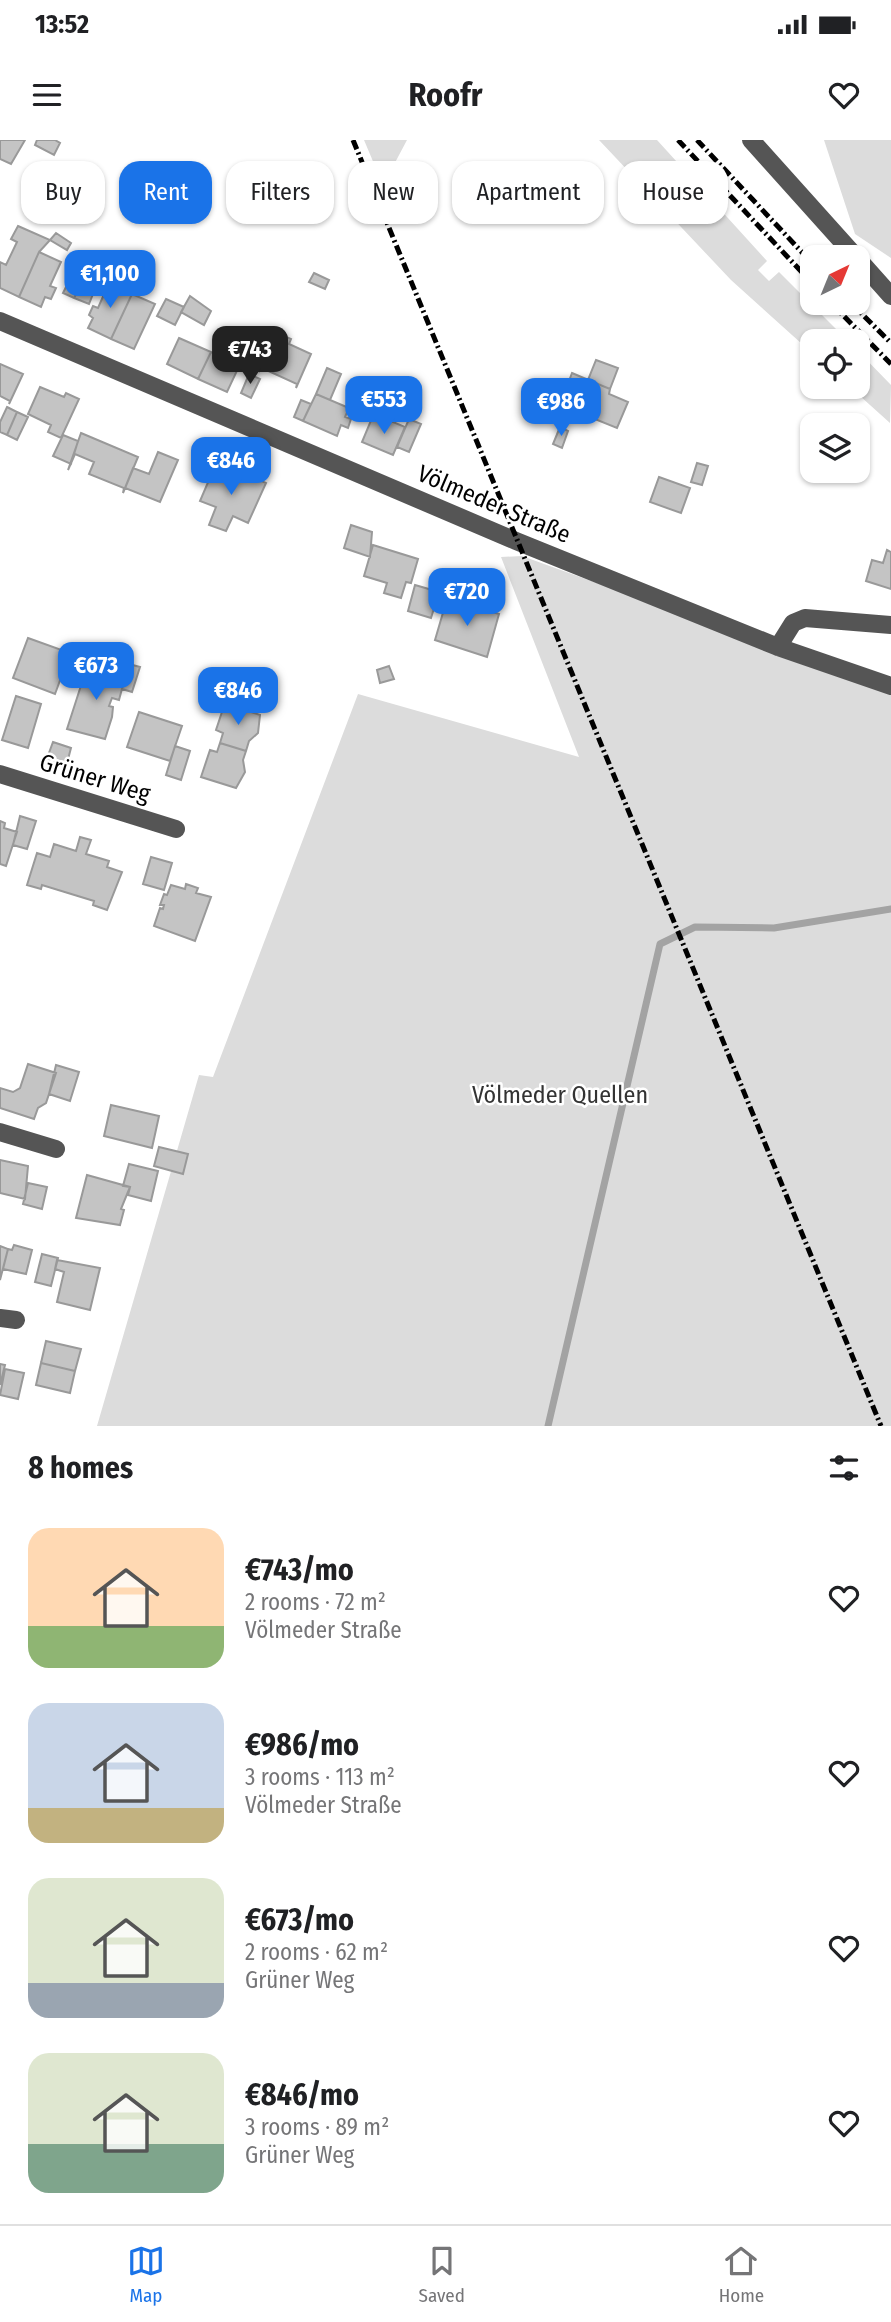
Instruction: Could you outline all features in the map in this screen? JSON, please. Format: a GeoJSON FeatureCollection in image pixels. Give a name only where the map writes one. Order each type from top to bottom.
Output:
{"type":"FeatureCollection","features":[{"type":"Feature","properties":{"kind":"street"},"geometry":{"type":"LineString","coordinates":[[751,140],[845,245]]}},
{"type":"Feature","properties":{"kind":"street"},"geometry":{"type":"LineString","coordinates":[[870,273],[891,296]]}},
{"type":"Feature","properties":{"kind":"street","name":"Völmeder Straße"},"geometry":{"type":"LineString","coordinates":[[0,321],[516,541],[778,647],[891,686]]}},
{"type":"Feature","properties":{"kind":"street"},"geometry":{"type":"LineString","coordinates":[[778,647],[793,623],[804,618],[891,625]]}},
{"type":"Feature","properties":{"kind":"street","name":"Grüner Weg"},"geometry":{"type":"LineString","coordinates":[[0,774],[176,829]]}},
{"type":"Feature","properties":{"kind":"street"},"geometry":{"type":"LineString","coordinates":[[0,1132],[56,1149]]}},
{"type":"Feature","properties":{"kind":"green space"},"geometry":{"type":"Polygon","coordinates":[[[364,140],[407,140],[396,161],[373,161],[364,140]]]}},
{"type":"Feature","properties":{"kind":"green space"},"geometry":{"type":"Polygon","coordinates":[[[599,140],[657,140],[676,161],[619,161],[599,140]]]}},
{"type":"Feature","properties":{"kind":"green space"},"geometry":{"type":"Polygon","coordinates":[[[824,140],[891,140],[891,258],[855,234],[824,140]]]}},
{"type":"Feature","properties":{"kind":"green space"},"geometry":{"type":"Polygon","coordinates":[[[728,218],[767,261],[758,270],[769,281],[779,272],[800,293],[800,315],[822,315],[836,329],[800,329],[800,342],[731,280],[678,224],[728,224],[728,218]]]}},
{"type":"Feature","properties":{"kind":"green space"},"geometry":{"type":"Polygon","coordinates":[[[870,363],[891,385],[890,423],[863,399],[870,399],[870,363]]]}},
{"type":"Feature","properties":{"kind":"green space","name":"Völmeder Quellen"},"geometry":{"type":"Polygon","coordinates":[[[522,556],[891,689],[891,1426],[97,1426],[199,1075],[213,1077],[358,694],[579,757],[501,557],[522,556]]]}},
{"type":"Feature","properties":{"kind":"building"},"geometry":{"type":"Polygon","coordinates":[[[0,140],[25,140],[11,164],[0,159],[0,140]]]}},
{"type":"Feature","properties":{"kind":"building"},"geometry":{"type":"Polygon","coordinates":[[[37,140],[55,140],[60,143],[54,155],[35,145],[37,140]]]}},
{"type":"Feature","properties":{"kind":"building"},"geometry":{"type":"Polygon","coordinates":[[[18,226],[50,240],[39,252],[19,297],[0,288],[0,262],[6,265],[17,242],[11,239],[18,226]]]}},
{"type":"Feature","properties":{"kind":"building"},"geometry":{"type":"Polygon","coordinates":[[[56,233],[71,243],[67,250],[50,240],[56,233]]]}},
{"type":"Feature","properties":{"kind":"building"},"geometry":{"type":"Polygon","coordinates":[[[39,252],[61,262],[50,286],[56,288],[51,299],[45,297],[41,307],[19,297],[39,252]]]}},
{"type":"Feature","properties":{"kind":"building"},"geometry":{"type":"Polygon","coordinates":[[[74,271],[86,278],[74,298],[63,293],[74,271]]]}},
{"type":"Feature","properties":{"kind":"building"},"geometry":{"type":"Polygon","coordinates":[[[314,273],[329,280],[325,289],[309,282],[314,273]]]}},
{"type":"Feature","properties":{"kind":"building"},"geometry":{"type":"Polygon","coordinates":[[[86,278],[97,284],[89,304],[74,298],[86,278]]]}},
{"type":"Feature","properties":{"kind":"building"},"geometry":{"type":"Polygon","coordinates":[[[114,279],[123,283],[120,288],[132,294],[111,339],[88,328],[93,318],[89,315],[93,306],[98,308],[109,283],[112,284],[114,279]]]}},
{"type":"Feature","properties":{"kind":"building"},"geometry":{"type":"Polygon","coordinates":[[[132,294],[155,304],[134,349],[111,339],[132,294]]]}},
{"type":"Feature","properties":{"kind":"building"},"geometry":{"type":"Polygon","coordinates":[[[190,296],[211,311],[204,325],[181,312],[190,296]]]}},
{"type":"Feature","properties":{"kind":"building"},"geometry":{"type":"Polygon","coordinates":[[[166,299],[184,307],[175,325],[157,316],[166,299]]]}},
{"type":"Feature","properties":{"kind":"building"},"geometry":{"type":"Polygon","coordinates":[[[258,330],[267,334],[258,352],[250,347],[258,330]]]}},
{"type":"Feature","properties":{"kind":"building"},"geometry":{"type":"Polygon","coordinates":[[[277,333],[291,339],[289,344],[311,354],[296,388],[297,384],[262,368],[259,372],[277,333]]]}},
{"type":"Feature","properties":{"kind":"building"},"geometry":{"type":"Polygon","coordinates":[[[179,338],[211,352],[198,379],[167,364],[179,338]]]}},
{"type":"Feature","properties":{"kind":"building"},"geometry":{"type":"Polygon","coordinates":[[[237,339],[249,345],[227,392],[198,379],[211,352],[222,357],[228,344],[233,347],[237,339]]]}},
{"type":"Feature","properties":{"kind":"building"},"geometry":{"type":"Polygon","coordinates":[[[596,360],[618,368],[610,389],[588,380],[596,360]]]}},
{"type":"Feature","properties":{"kind":"building"},"geometry":{"type":"Polygon","coordinates":[[[0,364],[23,374],[9,404],[10,401],[0,396],[0,364]]]}},
{"type":"Feature","properties":{"kind":"building"},"geometry":{"type":"Polygon","coordinates":[[[327,368],[341,374],[330,400],[316,394],[327,368]]]}},
{"type":"Feature","properties":{"kind":"building"},"geometry":{"type":"Polygon","coordinates":[[[572,373],[610,389],[609,394],[628,402],[617,428],[560,405],[572,373]]]}},
{"type":"Feature","properties":{"kind":"building"},"geometry":{"type":"Polygon","coordinates":[[[249,374],[260,379],[251,398],[241,393],[249,374]]]}},
{"type":"Feature","properties":{"kind":"building"},"geometry":{"type":"Polygon","coordinates":[[[40,387],[64,397],[66,393],[79,399],[61,438],[48,432],[51,425],[28,414],[40,387]]]}},
{"type":"Feature","properties":{"kind":"building"},"geometry":{"type":"Polygon","coordinates":[[[316,394],[349,408],[345,417],[351,419],[348,428],[341,425],[337,436],[303,421],[316,394]]]}},
{"type":"Feature","properties":{"kind":"building"},"geometry":{"type":"Polygon","coordinates":[[[301,400],[311,404],[303,421],[294,417],[301,400]]]}},
{"type":"Feature","properties":{"kind":"building"},"geometry":{"type":"Polygon","coordinates":[[[7,407],[17,412],[7,435],[0,432],[0,422],[7,407]]]}},
{"type":"Feature","properties":{"kind":"building"},"geometry":{"type":"Polygon","coordinates":[[[17,412],[28,417],[17,440],[7,435],[17,412]]]}},
{"type":"Feature","properties":{"kind":"building"},"geometry":{"type":"Polygon","coordinates":[[[372,418],[384,424],[386,419],[405,427],[393,455],[362,442],[372,418]]]}},
{"type":"Feature","properties":{"kind":"building"},"geometry":{"type":"Polygon","coordinates":[[[409,419],[421,424],[409,452],[397,447],[409,419]]]}},
{"type":"Feature","properties":{"kind":"building"},"geometry":{"type":"Polygon","coordinates":[[[560,427],[568,431],[562,448],[553,444],[560,427]]]}},
{"type":"Feature","properties":{"kind":"building"},"geometry":{"type":"Polygon","coordinates":[[[81,433],[138,457],[123,493],[124,488],[89,474],[94,462],[75,454],[68,470],[81,433]]]}},
{"type":"Feature","properties":{"kind":"building"},"geometry":{"type":"Polygon","coordinates":[[[63,435],[78,441],[71,464],[53,456],[63,435]]]}},
{"type":"Feature","properties":{"kind":"building"},"geometry":{"type":"Polygon","coordinates":[[[223,448],[244,457],[236,475],[215,466],[223,448]]]}},
{"type":"Feature","properties":{"kind":"building"},"geometry":{"type":"Polygon","coordinates":[[[158,452],[178,460],[160,502],[125,488],[133,468],[149,474],[158,452]]]}},
{"type":"Feature","properties":{"kind":"building"},"geometry":{"type":"Polygon","coordinates":[[[697,463],[708,466],[702,485],[691,482],[697,463]]]}},
{"type":"Feature","properties":{"kind":"building"},"geometry":{"type":"Polygon","coordinates":[[[215,466],[248,480],[250,476],[266,483],[248,523],[233,516],[226,531],[209,525],[216,507],[200,501],[215,466]]]}},
{"type":"Feature","properties":{"kind":"building"},"geometry":{"type":"Polygon","coordinates":[[[659,477],[690,488],[681,513],[650,502],[659,477]]]}},
{"type":"Feature","properties":{"kind":"building"},"geometry":{"type":"Polygon","coordinates":[[[351,525],[372,532],[370,557],[344,548],[351,525]]]}},
{"type":"Feature","properties":{"kind":"building"},"geometry":{"type":"Polygon","coordinates":[[[373,545],[418,559],[411,583],[406,582],[401,598],[384,593],[387,583],[364,576],[373,545]]]}},
{"type":"Feature","properties":{"kind":"building"},"geometry":{"type":"Polygon","coordinates":[[[887,550],[891,552],[891,589],[866,581],[872,560],[883,563],[887,550]]]}},
{"type":"Feature","properties":{"kind":"building"},"geometry":{"type":"Polygon","coordinates":[[[415,585],[439,592],[431,618],[408,611],[415,585]]]}},
{"type":"Feature","properties":{"kind":"building"},"geometry":{"type":"Polygon","coordinates":[[[447,599],[499,614],[487,657],[435,640],[447,599]]]}},
{"type":"Feature","properties":{"kind":"building"},"geometry":{"type":"Polygon","coordinates":[[[28,638],[70,653],[55,694],[13,678],[28,638]]]}},
{"type":"Feature","properties":{"kind":"building"},"geometry":{"type":"Polygon","coordinates":[[[125,663],[140,667],[132,692],[122,689],[123,685],[119,684],[125,663]]]}},
{"type":"Feature","properties":{"kind":"building"},"geometry":{"type":"Polygon","coordinates":[[[101,665],[123,672],[119,684],[123,685],[119,700],[112,698],[109,706],[113,707],[112,717],[105,739],[67,729],[86,670],[98,675],[101,665]]]}},
{"type":"Feature","properties":{"kind":"building"},"geometry":{"type":"Polygon","coordinates":[[[389,666],[394,679],[380,683],[377,670],[389,666]]]}},
{"type":"Feature","properties":{"kind":"building"},"geometry":{"type":"Polygon","coordinates":[[[16,696],[41,704],[28,748],[2,740],[16,696]]]}},
{"type":"Feature","properties":{"kind":"building"},"geometry":{"type":"Polygon","coordinates":[[[225,703],[260,715],[258,733],[249,741],[246,751],[220,743],[223,733],[216,730],[225,703]]]}},
{"type":"Feature","properties":{"kind":"building"},"geometry":{"type":"Polygon","coordinates":[[[139,712],[182,726],[170,761],[127,747],[139,712]]]}},
{"type":"Feature","properties":{"kind":"building"},"geometry":{"type":"Polygon","coordinates":[[[53,742],[71,748],[66,767],[46,761],[53,742]]]}},
{"type":"Feature","properties":{"kind":"building"},"geometry":{"type":"Polygon","coordinates":[[[220,743],[246,751],[243,760],[245,772],[236,788],[201,777],[210,750],[217,752],[220,743]]]}},
{"type":"Feature","properties":{"kind":"building"},"geometry":{"type":"Polygon","coordinates":[[[175,746],[190,751],[181,780],[166,775],[175,746]]]}},
{"type":"Feature","properties":{"kind":"building"},"geometry":{"type":"Polygon","coordinates":[[[20,816],[36,821],[27,849],[13,845],[20,816]]]}},
{"type":"Feature","properties":{"kind":"building"},"geometry":{"type":"Polygon","coordinates":[[[0,821],[5,823],[4,828],[17,832],[6,866],[0,864],[0,821]]]}},
{"type":"Feature","properties":{"kind":"building"},"geometry":{"type":"Polygon","coordinates":[[[80,837],[91,840],[86,854],[109,861],[107,867],[122,872],[107,910],[93,905],[94,901],[42,885],[41,889],[27,885],[37,853],[50,857],[54,844],[76,851],[80,837]]]}},
{"type":"Feature","properties":{"kind":"building"},"geometry":{"type":"Polygon","coordinates":[[[151,857],[172,863],[164,890],[143,884],[151,857]]]}},
{"type":"Feature","properties":{"kind":"building"},"geometry":{"type":"Polygon","coordinates":[[[186,884],[198,888],[196,893],[211,897],[195,941],[154,926],[160,908],[163,909],[164,905],[160,905],[164,894],[167,895],[171,885],[185,889],[186,884]]]}},
{"type":"Feature","properties":{"kind":"building"},"geometry":{"type":"Polygon","coordinates":[[[28,1064],[56,1073],[46,1103],[38,1108],[34,1119],[0,1108],[0,1088],[13,1092],[20,1088],[28,1064]]]}},
{"type":"Feature","properties":{"kind":"building"},"geometry":{"type":"Polygon","coordinates":[[[56,1065],[79,1072],[70,1101],[49,1094],[56,1065]]]}},
{"type":"Feature","properties":{"kind":"building"},"geometry":{"type":"Polygon","coordinates":[[[111,1105],[159,1116],[152,1148],[104,1136],[111,1105]]]}},
{"type":"Feature","properties":{"kind":"building"},"geometry":{"type":"Polygon","coordinates":[[[159,1147],[188,1154],[183,1174],[154,1166],[159,1147]]]}},
{"type":"Feature","properties":{"kind":"building"},"geometry":{"type":"Polygon","coordinates":[[[0,1160],[28,1166],[25,1199],[0,1193],[0,1160]]]}},
{"type":"Feature","properties":{"kind":"building"},"geometry":{"type":"Polygon","coordinates":[[[129,1164],[158,1171],[151,1201],[128,1195],[130,1187],[123,1186],[129,1164]]]}},
{"type":"Feature","properties":{"kind":"building"},"geometry":{"type":"Polygon","coordinates":[[[87,1175],[130,1187],[121,1209],[124,1210],[120,1225],[76,1218],[87,1175]]]}},
{"type":"Feature","properties":{"kind":"building"},"geometry":{"type":"Polygon","coordinates":[[[28,1183],[47,1187],[42,1209],[23,1204],[28,1183]]]}},
{"type":"Feature","properties":{"kind":"building"},"geometry":{"type":"Polygon","coordinates":[[[14,1245],[32,1250],[26,1274],[3,1269],[8,1249],[12,1250],[14,1245]]]}},
{"type":"Feature","properties":{"kind":"building"},"geometry":{"type":"Polygon","coordinates":[[[0,1246],[8,1249],[0,1280],[0,1246]]]}},
{"type":"Feature","properties":{"kind":"building"},"geometry":{"type":"Polygon","coordinates":[[[42,1254],[58,1258],[51,1286],[35,1282],[42,1254]]]}},
{"type":"Feature","properties":{"kind":"building"},"geometry":{"type":"Polygon","coordinates":[[[57,1260],[100,1268],[90,1310],[57,1302],[64,1272],[55,1269],[57,1260]]]}},
{"type":"Feature","properties":{"kind":"building"},"geometry":{"type":"Polygon","coordinates":[[[46,1341],[81,1349],[75,1371],[41,1363],[46,1341]]]}},
{"type":"Feature","properties":{"kind":"building"},"geometry":{"type":"Polygon","coordinates":[[[41,1363],[75,1371],[70,1393],[36,1385],[41,1363]]]}},
{"type":"Feature","properties":{"kind":"building"},"geometry":{"type":"Polygon","coordinates":[[[0,1364],[5,1365],[0,1385],[0,1364]]]}},
{"type":"Feature","properties":{"kind":"building"},"geometry":{"type":"Polygon","coordinates":[[[5,1369],[24,1373],[18,1399],[0,1395],[5,1369]]]}},
{"type":"Feature","properties":{"kind":"waterway"},"geometry":{"type":"LineString","coordinates":[[548,1426],[660,944],[695,927],[774,928],[891,909]]}},
{"type":"Feature","properties":{"kind":"railway"},"geometry":{"type":"LineString","coordinates":[[353,140],[881,1426]]}},
{"type":"Feature","properties":{"kind":"railway"},"geometry":{"type":"LineString","coordinates":[[678,140],[800,270]]}},
{"type":"Feature","properties":{"kind":"railway"},"geometry":{"type":"LineString","coordinates":[[697,140],[800,250]]}},
{"type":"Feature","properties":{"kind":"railway"},"geometry":{"type":"LineString","coordinates":[[843,315],[891,364]]}},
{"type":"Feature","properties":{"kind":"railway"},"geometry":{"type":"LineString","coordinates":[[863,315],[891,343]]}}]}
